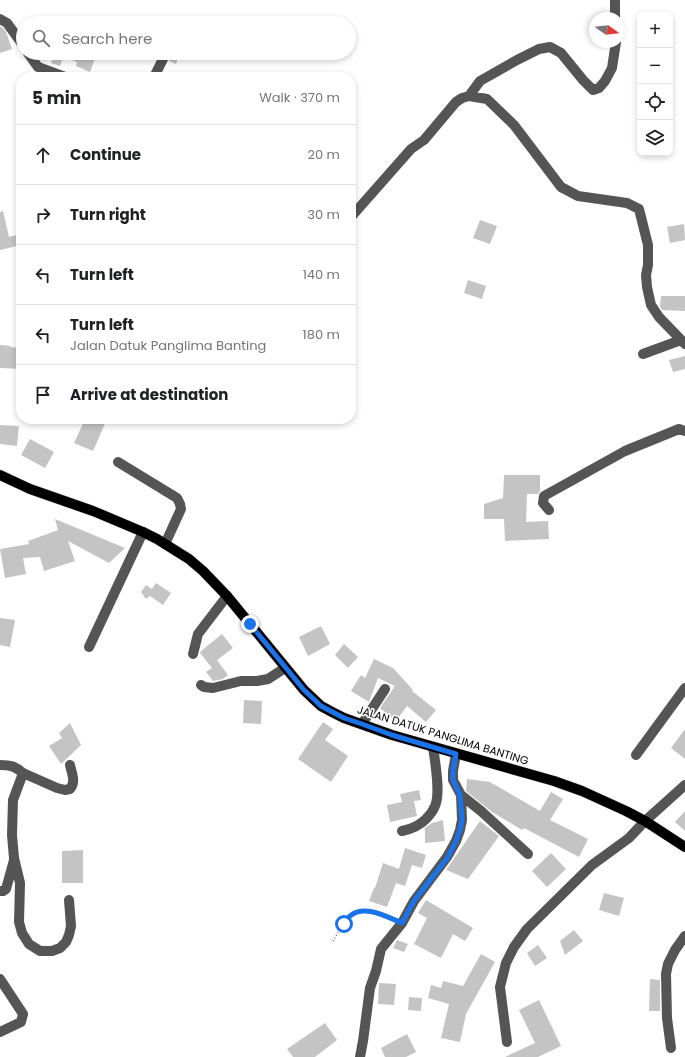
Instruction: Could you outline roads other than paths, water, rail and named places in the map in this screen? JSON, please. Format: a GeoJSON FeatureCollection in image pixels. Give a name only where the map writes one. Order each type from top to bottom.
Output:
{"type":"FeatureCollection","features":[{"type":"Feature","properties":{"kind":"main road","name":"JALAN DATUK PANGLIMA BANTING"},"geometry":{"type":"LineString","coordinates":[[0,475],[30,489],[93,511],[143,532],[189,559],[227,596],[285,668],[304,690],[321,706],[344,718],[392,735],[567,785],[626,810],[685,847]]}},
{"type":"Feature","properties":{"kind":"street"},"geometry":{"type":"LineString","coordinates":[[614,0],[615,12]]}},
{"type":"Feature","properties":{"kind":"street"},"geometry":{"type":"LineString","coordinates":[[0,19],[6,23],[16,36]]}},
{"type":"Feature","properties":{"kind":"street"},"geometry":{"type":"LineString","coordinates":[[469,96],[480,81],[539,49],[550,47],[561,53],[593,90],[599,88],[605,81],[612,68],[615,48]]}},
{"type":"Feature","properties":{"kind":"street"},"geometry":{"type":"LineString","coordinates":[[33,60],[38,67],[52,72]]}},
{"type":"Feature","properties":{"kind":"street"},"geometry":{"type":"LineString","coordinates":[[157,72],[163,60]]}},
{"type":"Feature","properties":{"kind":"street"},"geometry":{"type":"LineString","coordinates":[[356,211],[411,149],[424,140],[456,102],[469,96],[487,98],[514,125],[561,187],[578,196],[627,203],[639,209],[648,245],[648,265],[646,275],[651,305],[658,317],[683,342],[643,354]]}},
{"type":"Feature","properties":{"kind":"street"},"geometry":{"type":"LineString","coordinates":[[549,510],[543,503],[544,496],[625,451],[679,429],[685,431]]}},
{"type":"Feature","properties":{"kind":"street"},"geometry":{"type":"LineString","coordinates":[[118,462],[177,498],[181,509],[165,544]]}},
{"type":"Feature","properties":{"kind":"street"},"geometry":{"type":"LineString","coordinates":[[89,646],[143,532]]}},
{"type":"Feature","properties":{"kind":"street"},"geometry":{"type":"LineString","coordinates":[[193,654],[198,634],[227,596]]}},
{"type":"Feature","properties":{"kind":"street"},"geometry":{"type":"LineString","coordinates":[[201,684],[204,687],[213,688],[241,681],[257,681],[268,678],[285,668]]}},
{"type":"Feature","properties":{"kind":"street"},"geometry":{"type":"LineString","coordinates":[[636,755],[685,688]]}},
{"type":"Feature","properties":{"kind":"street"},"geometry":{"type":"LineString","coordinates":[[362,724],[385,689]]}},
{"type":"Feature","properties":{"kind":"street"},"geometry":{"type":"LineString","coordinates":[[402,831],[411,829],[421,824],[430,815],[435,806],[438,791],[433,747]]}},
{"type":"Feature","properties":{"kind":"street"},"geometry":{"type":"LineString","coordinates":[[360,1057],[370,988],[381,949],[402,923],[414,901],[448,857],[456,841],[462,820],[460,795],[453,780],[456,754]]}},
{"type":"Feature","properties":{"kind":"street"},"geometry":{"type":"LineString","coordinates":[[0,765],[9,765],[17,768],[23,773],[65,790],[70,789],[73,786],[74,778],[70,765]]}},
{"type":"Feature","properties":{"kind":"street"},"geometry":{"type":"LineString","coordinates":[[23,773],[13,800],[12,835],[14,858],[20,883],[19,922],[22,933],[29,944],[40,951],[52,951],[60,948],[66,942],[71,926],[69,900]]}},
{"type":"Feature","properties":{"kind":"street"},"geometry":{"type":"LineString","coordinates":[[507,1042],[500,987],[506,963],[514,947],[527,929],[592,865],[629,838],[645,821],[685,785]]}},
{"type":"Feature","properties":{"kind":"street"},"geometry":{"type":"LineString","coordinates":[[460,795],[481,811],[528,854]]}},
{"type":"Feature","properties":{"kind":"street"},"geometry":{"type":"LineString","coordinates":[[0,890],[3,891],[6,889],[14,858]]}},
{"type":"Feature","properties":{"kind":"street"},"geometry":{"type":"LineString","coordinates":[[671,1048],[667,1018],[666,974],[668,964],[675,950],[685,936]]}},
{"type":"Feature","properties":{"kind":"street"},"geometry":{"type":"LineString","coordinates":[[0,979],[23,1014],[21,1022],[0,1032]]}}]}
